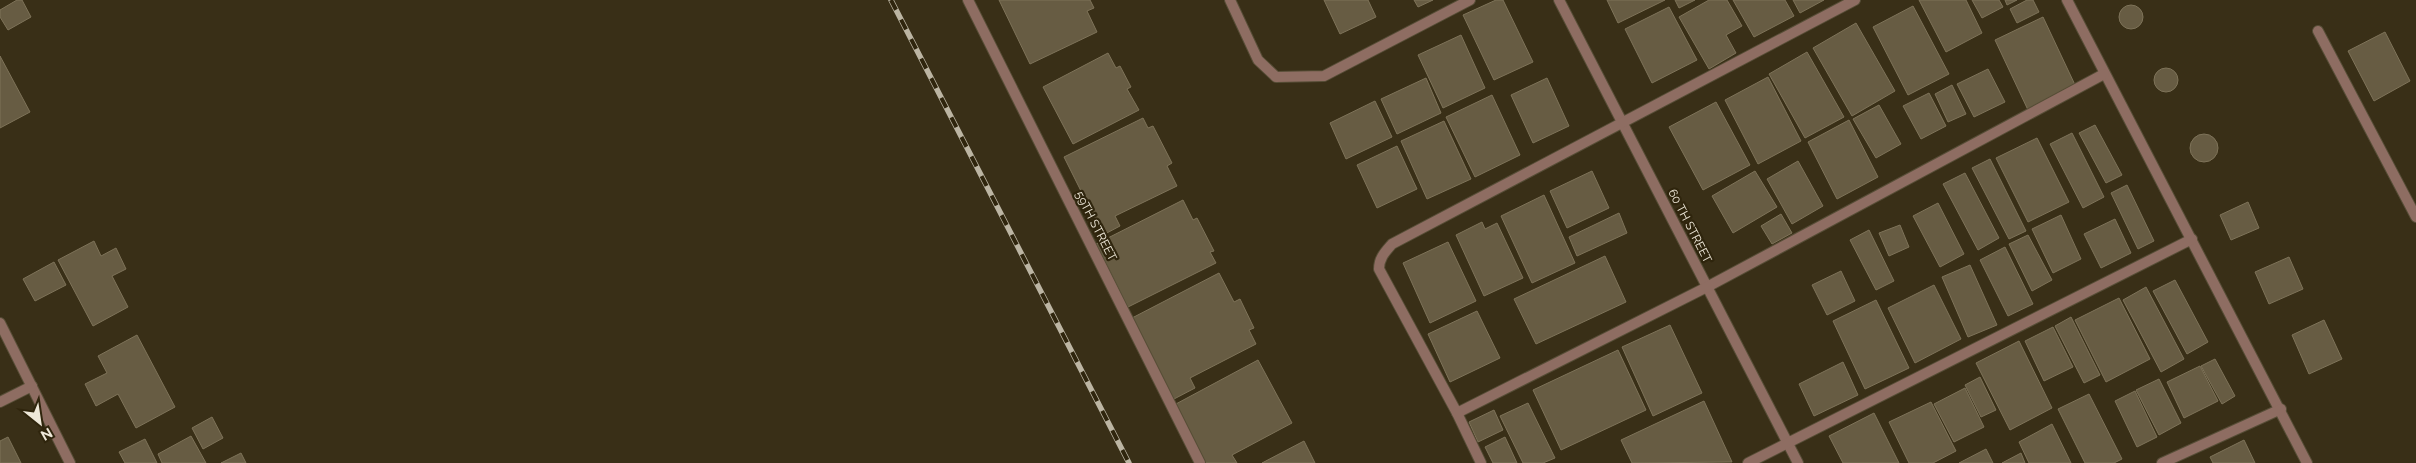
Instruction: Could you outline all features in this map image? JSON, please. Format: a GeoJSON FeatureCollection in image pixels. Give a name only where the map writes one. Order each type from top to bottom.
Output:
{"type":"FeatureCollection","features":[{"type":"Feature","properties":{"kind":"street","name":"59TH STREET"},"geometry":{"type":"LineString","coordinates":[[968,0],[1200,463]]}},
{"type":"Feature","properties":{"kind":"street"},"geometry":{"type":"LineString","coordinates":[[1230,0],[1258,60],[1276,77],[1324,76],[1470,0]]}},
{"type":"Feature","properties":{"kind":"street","name":"60 TH STREET"},"geometry":{"type":"LineString","coordinates":[[1560,0],[1798,463]]}},
{"type":"Feature","properties":{"kind":"street"},"geometry":{"type":"LineString","coordinates":[[1481,463],[1457,413],[1379,270],[1379,260],[1392,244],[1855,0]]}},
{"type":"Feature","properties":{"kind":"street"},"geometry":{"type":"LineString","coordinates":[[2067,0],[2307,463]]}},
{"type":"Feature","properties":{"kind":"street"},"geometry":{"type":"LineString","coordinates":[[2318,31],[2416,217]]}},
{"type":"Feature","properties":{"kind":"street"},"geometry":{"type":"LineString","coordinates":[[1457,413],[1707,287],[2104,74]]}},
{"type":"Feature","properties":{"kind":"street"},"geometry":{"type":"LineString","coordinates":[[1748,463],[2192,239]]}},
{"type":"Feature","properties":{"kind":"street"},"geometry":{"type":"LineString","coordinates":[[0,323],[70,463]]}},
{"type":"Feature","properties":{"kind":"street"},"geometry":{"type":"LineString","coordinates":[[0,402],[32,386]]}},
{"type":"Feature","properties":{"kind":"street"},"geometry":{"type":"LineString","coordinates":[[2162,463],[2281,410]]}},
{"type":"Feature","properties":{"kind":"building"},"geometry":{"type":"Polygon","coordinates":[[[17,0],[22,0],[31,17],[8,30],[0,17],[0,10],[17,0]]]}},
{"type":"Feature","properties":{"kind":"building"},"geometry":{"type":"Polygon","coordinates":[[[999,0],[1090,0],[1094,8],[1087,11],[1097,32],[1030,64],[999,0]]]}},
{"type":"Feature","properties":{"kind":"building"},"geometry":{"type":"Polygon","coordinates":[[[1324,0],[1368,0],[1376,17],[1340,34],[1324,0]]]}},
{"type":"Feature","properties":{"kind":"building"},"geometry":{"type":"Polygon","coordinates":[[[1414,0],[1433,0],[1418,7],[1414,0]]]}},
{"type":"Feature","properties":{"kind":"building"},"geometry":{"type":"Polygon","coordinates":[[[1496,0],[1503,0],[1533,62],[1494,80],[1463,15],[1496,0]]]}},
{"type":"Feature","properties":{"kind":"building"},"geometry":{"type":"Polygon","coordinates":[[[1607,0],[1665,0],[1618,23],[1607,0]]]}},
{"type":"Feature","properties":{"kind":"building"},"geometry":{"type":"Polygon","coordinates":[[[1675,0],[1695,0],[1679,8],[1675,0]]]}},
{"type":"Feature","properties":{"kind":"building"},"geometry":{"type":"Polygon","coordinates":[[[1709,0],[1727,0],[1742,26],[1726,35],[1736,53],[1709,69],[1679,17],[1709,0]]]}},
{"type":"Feature","properties":{"kind":"building"},"geometry":{"type":"Polygon","coordinates":[[[1733,0],[1785,0],[1794,16],[1754,37],[1733,0]]]}},
{"type":"Feature","properties":{"kind":"building"},"geometry":{"type":"Polygon","coordinates":[[[1793,0],[1824,0],[1800,13],[1793,0]]]}},
{"type":"Feature","properties":{"kind":"building"},"geometry":{"type":"Polygon","coordinates":[[[1919,0],[1966,0],[1982,33],[1946,52],[1919,0]]]}},
{"type":"Feature","properties":{"kind":"building"},"geometry":{"type":"Polygon","coordinates":[[[1972,0],[1999,0],[2003,7],[1982,18],[1972,0]]]}},
{"type":"Feature","properties":{"kind":"building"},"geometry":{"type":"Polygon","coordinates":[[[2005,0],[2017,0],[2007,5],[2005,0]]]}},
{"type":"Feature","properties":{"kind":"building"},"geometry":{"type":"Polygon","coordinates":[[[2027,0],[2033,0],[2039,12],[2017,23],[2010,9],[2027,0]]]}},
{"type":"Feature","properties":{"kind":"building"},"geometry":{"type":"Polygon","coordinates":[[[2131,5],[2140,8],[2143,17],[2140,26],[2131,29],[2122,26],[2119,17],[2122,8],[2131,5]]]}},
{"type":"Feature","properties":{"kind":"building"},"geometry":{"type":"Polygon","coordinates":[[[1913,6],[1949,74],[1908,95],[1873,27],[1913,6]]]}},
{"type":"Feature","properties":{"kind":"building"},"geometry":{"type":"Polygon","coordinates":[[[1669,7],[1697,60],[1652,83],[1625,29],[1669,7]]]}},
{"type":"Feature","properties":{"kind":"building"},"geometry":{"type":"Polygon","coordinates":[[[2043,17],[2076,87],[2028,110],[1995,40],[2043,17]]]}},
{"type":"Feature","properties":{"kind":"building"},"geometry":{"type":"Polygon","coordinates":[[[1856,23],[1895,91],[1852,116],[1813,48],[1856,23]]]}},
{"type":"Feature","properties":{"kind":"building"},"geometry":{"type":"Polygon","coordinates":[[[2385,32],[2410,81],[2374,101],[2348,51],[2385,32]]]}},
{"type":"Feature","properties":{"kind":"building"},"geometry":{"type":"Polygon","coordinates":[[[1461,35],[1485,88],[1443,108],[1418,55],[1461,35]]]}},
{"type":"Feature","properties":{"kind":"building"},"geometry":{"type":"Polygon","coordinates":[[[1807,52],[1844,117],[1805,138],[1769,74],[1807,52]]]}},
{"type":"Feature","properties":{"kind":"building"},"geometry":{"type":"Polygon","coordinates":[[[1108,53],[1116,68],[1120,66],[1131,87],[1127,89],[1139,110],[1073,144],[1043,87],[1108,53]]]}},
{"type":"Feature","properties":{"kind":"building"},"geometry":{"type":"Polygon","coordinates":[[[0,56],[30,112],[0,128],[0,56]]]}},
{"type":"Feature","properties":{"kind":"building"},"geometry":{"type":"Polygon","coordinates":[[[2166,68],[2175,71],[2178,80],[2175,89],[2166,92],[2157,89],[2154,80],[2157,71],[2166,68]]]}},
{"type":"Feature","properties":{"kind":"building"},"geometry":{"type":"Polygon","coordinates":[[[1988,69],[2005,102],[1974,117],[1957,84],[1988,69]]]}},
{"type":"Feature","properties":{"kind":"building"},"geometry":{"type":"Polygon","coordinates":[[[1768,77],[1801,141],[1758,164],[1725,100],[1768,77]]]}},
{"type":"Feature","properties":{"kind":"building"},"geometry":{"type":"Polygon","coordinates":[[[1426,78],[1441,113],[1397,134],[1381,99],[1426,78]]]}},
{"type":"Feature","properties":{"kind":"building"},"geometry":{"type":"Polygon","coordinates":[[[1547,78],[1569,126],[1533,143],[1511,95],[1547,78]]]}},
{"type":"Feature","properties":{"kind":"building"},"geometry":{"type":"Polygon","coordinates":[[[1952,85],[1966,114],[1948,122],[1935,94],[1952,85]]]}},
{"type":"Feature","properties":{"kind":"building"},"geometry":{"type":"Polygon","coordinates":[[[1929,93],[1946,126],[1921,139],[1903,106],[1929,93]]]}},
{"type":"Feature","properties":{"kind":"building"},"geometry":{"type":"Polygon","coordinates":[[[1492,95],[1520,155],[1475,177],[1446,117],[1492,95]]]}},
{"type":"Feature","properties":{"kind":"building"},"geometry":{"type":"Polygon","coordinates":[[[1375,101],[1392,137],[1346,159],[1330,123],[1375,101]]]}},
{"type":"Feature","properties":{"kind":"building"},"geometry":{"type":"Polygon","coordinates":[[[1716,102],[1750,165],[1703,190],[1669,127],[1716,102]]]}},
{"type":"Feature","properties":{"kind":"building"},"geometry":{"type":"Polygon","coordinates":[[[1879,105],[1901,144],[1876,158],[1853,119],[1879,105]]]}},
{"type":"Feature","properties":{"kind":"building"},"geometry":{"type":"Polygon","coordinates":[[[1143,118],[1148,128],[1153,126],[1172,163],[1167,166],[1177,186],[1115,216],[1120,226],[1103,235],[1064,157],[1143,118]]]}},
{"type":"Feature","properties":{"kind":"building"},"geometry":{"type":"Polygon","coordinates":[[[1849,120],[1878,177],[1837,199],[1808,142],[1849,120]]]}},
{"type":"Feature","properties":{"kind":"building"},"geometry":{"type":"Polygon","coordinates":[[[1444,121],[1471,179],[1427,199],[1401,141],[1444,121]]]}},
{"type":"Feature","properties":{"kind":"building"},"geometry":{"type":"Polygon","coordinates":[[[2095,125],[2122,175],[2106,183],[2079,133],[2095,125]]]}},
{"type":"Feature","properties":{"kind":"building"},"geometry":{"type":"Polygon","coordinates":[[[2072,133],[2104,197],[2083,208],[2050,144],[2072,133]]]}},
{"type":"Feature","properties":{"kind":"building"},"geometry":{"type":"Polygon","coordinates":[[[2204,134],[2214,138],[2218,148],[2214,158],[2204,162],[2194,158],[2190,148],[2194,138],[2204,134]]]}},
{"type":"Feature","properties":{"kind":"building"},"geometry":{"type":"Polygon","coordinates":[[[2037,138],[2069,202],[2028,222],[1996,158],[2037,138]]]}},
{"type":"Feature","properties":{"kind":"building"},"geometry":{"type":"Polygon","coordinates":[[[1397,146],[1417,189],[1377,208],[1357,165],[1397,146]]]}},
{"type":"Feature","properties":{"kind":"building"},"geometry":{"type":"Polygon","coordinates":[[[1990,159],[2026,231],[2009,239],[1972,168],[1990,159]]]}},
{"type":"Feature","properties":{"kind":"building"},"geometry":{"type":"Polygon","coordinates":[[[1798,161],[1823,206],[1792,224],[1767,179],[1798,161]]]}},
{"type":"Feature","properties":{"kind":"building"},"geometry":{"type":"Polygon","coordinates":[[[1592,171],[1609,208],[1567,228],[1550,191],[1592,171]]]}},
{"type":"Feature","properties":{"kind":"building"},"geometry":{"type":"Polygon","coordinates":[[[1755,171],[1777,207],[1733,233],[1712,196],[1755,171]]]}},
{"type":"Feature","properties":{"kind":"building"},"geometry":{"type":"Polygon","coordinates":[[[1965,173],[1999,238],[1978,250],[1943,184],[1965,173]]]}},
{"type":"Feature","properties":{"kind":"building"},"geometry":{"type":"Polygon","coordinates":[[[2127,185],[2154,241],[2138,249],[2111,193],[2127,185]]]}},
{"type":"Feature","properties":{"kind":"building"},"geometry":{"type":"Polygon","coordinates":[[[1544,195],[1575,263],[1532,283],[1501,216],[1544,195]]]}},
{"type":"Feature","properties":{"kind":"building"},"geometry":{"type":"Polygon","coordinates":[[[1183,200],[1193,220],[1197,218],[1214,251],[1210,252],[1216,263],[1128,307],[1096,244],[1183,200]]]}},
{"type":"Feature","properties":{"kind":"building"},"geometry":{"type":"Polygon","coordinates":[[[2248,202],[2259,228],[2231,240],[2220,215],[2248,202]]]}},
{"type":"Feature","properties":{"kind":"building"},"geometry":{"type":"Polygon","coordinates":[[[1938,203],[1964,254],[1940,267],[1913,216],[1938,203]]]}},
{"type":"Feature","properties":{"kind":"building"},"geometry":{"type":"Polygon","coordinates":[[[1619,213],[1627,233],[1577,256],[1569,237],[1619,213]]]}},
{"type":"Feature","properties":{"kind":"building"},"geometry":{"type":"Polygon","coordinates":[[[1781,214],[1792,233],[1772,244],[1761,226],[1781,214]]]}},
{"type":"Feature","properties":{"kind":"building"},"geometry":{"type":"Polygon","coordinates":[[[2061,215],[2081,259],[2053,273],[2032,229],[2061,215]]]}},
{"type":"Feature","properties":{"kind":"building"},"geometry":{"type":"Polygon","coordinates":[[[2115,219],[2131,253],[2101,268],[2084,234],[2115,219]]]}},
{"type":"Feature","properties":{"kind":"building"},"geometry":{"type":"Polygon","coordinates":[[[1482,222],[1485,229],[1497,223],[1523,278],[1484,296],[1456,235],[1482,222]]]}},
{"type":"Feature","properties":{"kind":"building"},"geometry":{"type":"Polygon","coordinates":[[[1900,225],[1909,247],[1889,256],[1879,233],[1900,225]]]}},
{"type":"Feature","properties":{"kind":"building"},"geometry":{"type":"Polygon","coordinates":[[[1869,230],[1894,281],[1876,290],[1850,240],[1869,230]]]}},
{"type":"Feature","properties":{"kind":"building"},"geometry":{"type":"Polygon","coordinates":[[[2028,235],[2052,280],[2032,291],[2009,244],[2028,235]]]}},
{"type":"Feature","properties":{"kind":"building"},"geometry":{"type":"Polygon","coordinates":[[[94,241],[101,256],[116,248],[126,269],[112,276],[128,307],[93,326],[58,260],[94,241]]]}},
{"type":"Feature","properties":{"kind":"building"},"geometry":{"type":"Polygon","coordinates":[[[1448,242],[1476,301],[1430,323],[1403,263],[1448,242]]]}},
{"type":"Feature","properties":{"kind":"building"},"geometry":{"type":"Polygon","coordinates":[[[2005,247],[2033,304],[2008,316],[1980,260],[2005,247]]]}},
{"type":"Feature","properties":{"kind":"building"},"geometry":{"type":"Polygon","coordinates":[[[1605,256],[1626,302],[1536,344],[1514,299],[1605,256]]]}},
{"type":"Feature","properties":{"kind":"building"},"geometry":{"type":"Polygon","coordinates":[[[2289,257],[2303,289],[2269,304],[2255,272],[2289,257]]]}},
{"type":"Feature","properties":{"kind":"building"},"geometry":{"type":"Polygon","coordinates":[[[54,262],[66,285],[35,301],[23,279],[54,262]]]}},
{"type":"Feature","properties":{"kind":"building"},"geometry":{"type":"Polygon","coordinates":[[[1970,265],[1997,325],[1968,337],[1942,277],[1970,265]]]}},
{"type":"Feature","properties":{"kind":"building"},"geometry":{"type":"Polygon","coordinates":[[[1841,271],[1855,301],[1827,315],[1812,285],[1841,271]]]}},
{"type":"Feature","properties":{"kind":"building"},"geometry":{"type":"Polygon","coordinates":[[[1219,273],[1234,302],[1240,299],[1254,328],[1249,330],[1256,344],[1190,378],[1195,388],[1174,399],[1132,318],[1219,273]]]}},
{"type":"Feature","properties":{"kind":"building"},"geometry":{"type":"Polygon","coordinates":[[[2175,280],[2208,342],[2187,354],[2153,291],[2175,280]]]}},
{"type":"Feature","properties":{"kind":"building"},"geometry":{"type":"Polygon","coordinates":[[[1934,285],[1961,339],[1915,363],[1888,308],[1934,285]]]}},
{"type":"Feature","properties":{"kind":"building"},"geometry":{"type":"Polygon","coordinates":[[[2146,287],[2184,359],[2161,372],[2123,300],[2146,287]]]}},
{"type":"Feature","properties":{"kind":"building"},"geometry":{"type":"Polygon","coordinates":[[[2119,298],[2150,359],[2106,382],[2075,320],[2119,298]]]}},
{"type":"Feature","properties":{"kind":"building"},"geometry":{"type":"Polygon","coordinates":[[[1876,300],[1909,368],[1865,389],[1833,321],[1876,300]]]}},
{"type":"Feature","properties":{"kind":"building"},"geometry":{"type":"Polygon","coordinates":[[[1477,311],[1500,358],[1450,382],[1428,334],[1477,311]]]}},
{"type":"Feature","properties":{"kind":"building"},"geometry":{"type":"Polygon","coordinates":[[[2071,317],[2100,375],[2084,383],[2055,326],[2071,317]]]}},
{"type":"Feature","properties":{"kind":"building"},"geometry":{"type":"Polygon","coordinates":[[[2324,320],[2342,359],[2309,374],[2292,335],[2324,320]]]}},
{"type":"Feature","properties":{"kind":"building"},"geometry":{"type":"Polygon","coordinates":[[[1670,325],[1702,393],[1653,416],[1622,347],[1670,325]]]}},
{"type":"Feature","properties":{"kind":"building"},"geometry":{"type":"Polygon","coordinates":[[[2053,327],[2073,367],[2044,381],[2025,341],[2053,327]]]}},
{"type":"Feature","properties":{"kind":"building"},"geometry":{"type":"Polygon","coordinates":[[[137,335],[175,407],[136,428],[118,394],[96,406],[85,384],[107,373],[98,356],[137,335]]]}},
{"type":"Feature","properties":{"kind":"building"},"geometry":{"type":"Polygon","coordinates":[[[2019,341],[2052,408],[2010,430],[1976,363],[2019,341]]]}},
{"type":"Feature","properties":{"kind":"building"},"geometry":{"type":"Polygon","coordinates":[[[1618,350],[1646,410],[1561,450],[1533,390],[1618,350]]]}},
{"type":"Feature","properties":{"kind":"building"},"geometry":{"type":"Polygon","coordinates":[[[2215,359],[2235,396],[2222,404],[2201,366],[2215,359]]]}},
{"type":"Feature","properties":{"kind":"building"},"geometry":{"type":"Polygon","coordinates":[[[1258,360],[1292,423],[1232,455],[1237,463],[1205,463],[1174,405],[1258,360]]]}},
{"type":"Feature","properties":{"kind":"building"},"geometry":{"type":"Polygon","coordinates":[[[1843,362],[1858,395],[1814,416],[1799,384],[1843,362]]]}},
{"type":"Feature","properties":{"kind":"building"},"geometry":{"type":"Polygon","coordinates":[[[2200,366],[2218,401],[2184,418],[2167,382],[2200,366]]]}},
{"type":"Feature","properties":{"kind":"building"},"geometry":{"type":"Polygon","coordinates":[[[1980,377],[1996,410],[1981,417],[1965,385],[1980,377]]]}},
{"type":"Feature","properties":{"kind":"building"},"geometry":{"type":"Polygon","coordinates":[[[2159,379],[2181,423],[2159,435],[2136,390],[2159,379]]]}},
{"type":"Feature","properties":{"kind":"building"},"geometry":{"type":"Polygon","coordinates":[[[1965,388],[1984,427],[1954,442],[1934,404],[1965,388]]]}},
{"type":"Feature","properties":{"kind":"building"},"geometry":{"type":"Polygon","coordinates":[[[2135,391],[2157,437],[2137,447],[2115,401],[2135,391]]]}},
{"type":"Feature","properties":{"kind":"building"},"geometry":{"type":"Polygon","coordinates":[[[2089,394],[2122,459],[2114,463],[2085,463],[2058,409],[2089,394]]]}},
{"type":"Feature","properties":{"kind":"building"},"geometry":{"type":"Polygon","coordinates":[[[1704,401],[1732,462],[1632,463],[1621,440],[1704,401]]]}},
{"type":"Feature","properties":{"kind":"building"},"geometry":{"type":"Polygon","coordinates":[[[1931,402],[1956,451],[1933,463],[1909,463],[1889,422],[1931,402]]]}},
{"type":"Feature","properties":{"kind":"building"},"geometry":{"type":"Polygon","coordinates":[[[1528,403],[1555,458],[1543,463],[1523,463],[1500,416],[1528,403]]]}},
{"type":"Feature","properties":{"kind":"building"},"geometry":{"type":"Polygon","coordinates":[[[1494,410],[1503,430],[1478,442],[1469,422],[1494,410]]]}},
{"type":"Feature","properties":{"kind":"building"},"geometry":{"type":"Polygon","coordinates":[[[1874,413],[1899,463],[1843,463],[1829,436],[1874,413]]]}},
{"type":"Feature","properties":{"kind":"building"},"geometry":{"type":"Polygon","coordinates":[[[212,417],[223,438],[203,449],[192,428],[212,417]]]}},
{"type":"Feature","properties":{"kind":"building"},"geometry":{"type":"Polygon","coordinates":[[[2052,424],[2071,463],[2029,463],[2019,442],[2052,424]]]}},
{"type":"Feature","properties":{"kind":"building"},"geometry":{"type":"Polygon","coordinates":[[[191,436],[206,463],[162,463],[158,454],[191,436]]]}},
{"type":"Feature","properties":{"kind":"building"},"geometry":{"type":"Polygon","coordinates":[[[8,437],[21,463],[0,463],[0,441],[8,437]]]}},
{"type":"Feature","properties":{"kind":"building"},"geometry":{"type":"Polygon","coordinates":[[[1505,437],[1517,463],[1493,463],[1485,447],[1505,437]]]}},
{"type":"Feature","properties":{"kind":"building"},"geometry":{"type":"Polygon","coordinates":[[[145,439],[157,463],[125,463],[119,452],[145,439]]]}},
{"type":"Feature","properties":{"kind":"building"},"geometry":{"type":"Polygon","coordinates":[[[2244,440],[2255,463],[2213,463],[2210,457],[2244,440]]]}},
{"type":"Feature","properties":{"kind":"building"},"geometry":{"type":"Polygon","coordinates":[[[1304,441],[1315,463],[1262,463],[1304,441]]]}},
{"type":"Feature","properties":{"kind":"building"},"geometry":{"type":"Polygon","coordinates":[[[1986,449],[1993,463],[1959,463],[1986,449]]]}},
{"type":"Feature","properties":{"kind":"building"},"geometry":{"type":"Polygon","coordinates":[[[241,453],[246,463],[221,463],[241,453]]]}},
{"type":"Feature","properties":{"kind":"building"},"geometry":{"type":"Polygon","coordinates":[[[2021,453],[2025,463],[2002,463],[2021,453]]]}},
{"type":"Feature","properties":{"kind":"railway"},"geometry":{"type":"LineString","coordinates":[[891,0],[1129,463]]}}]}
